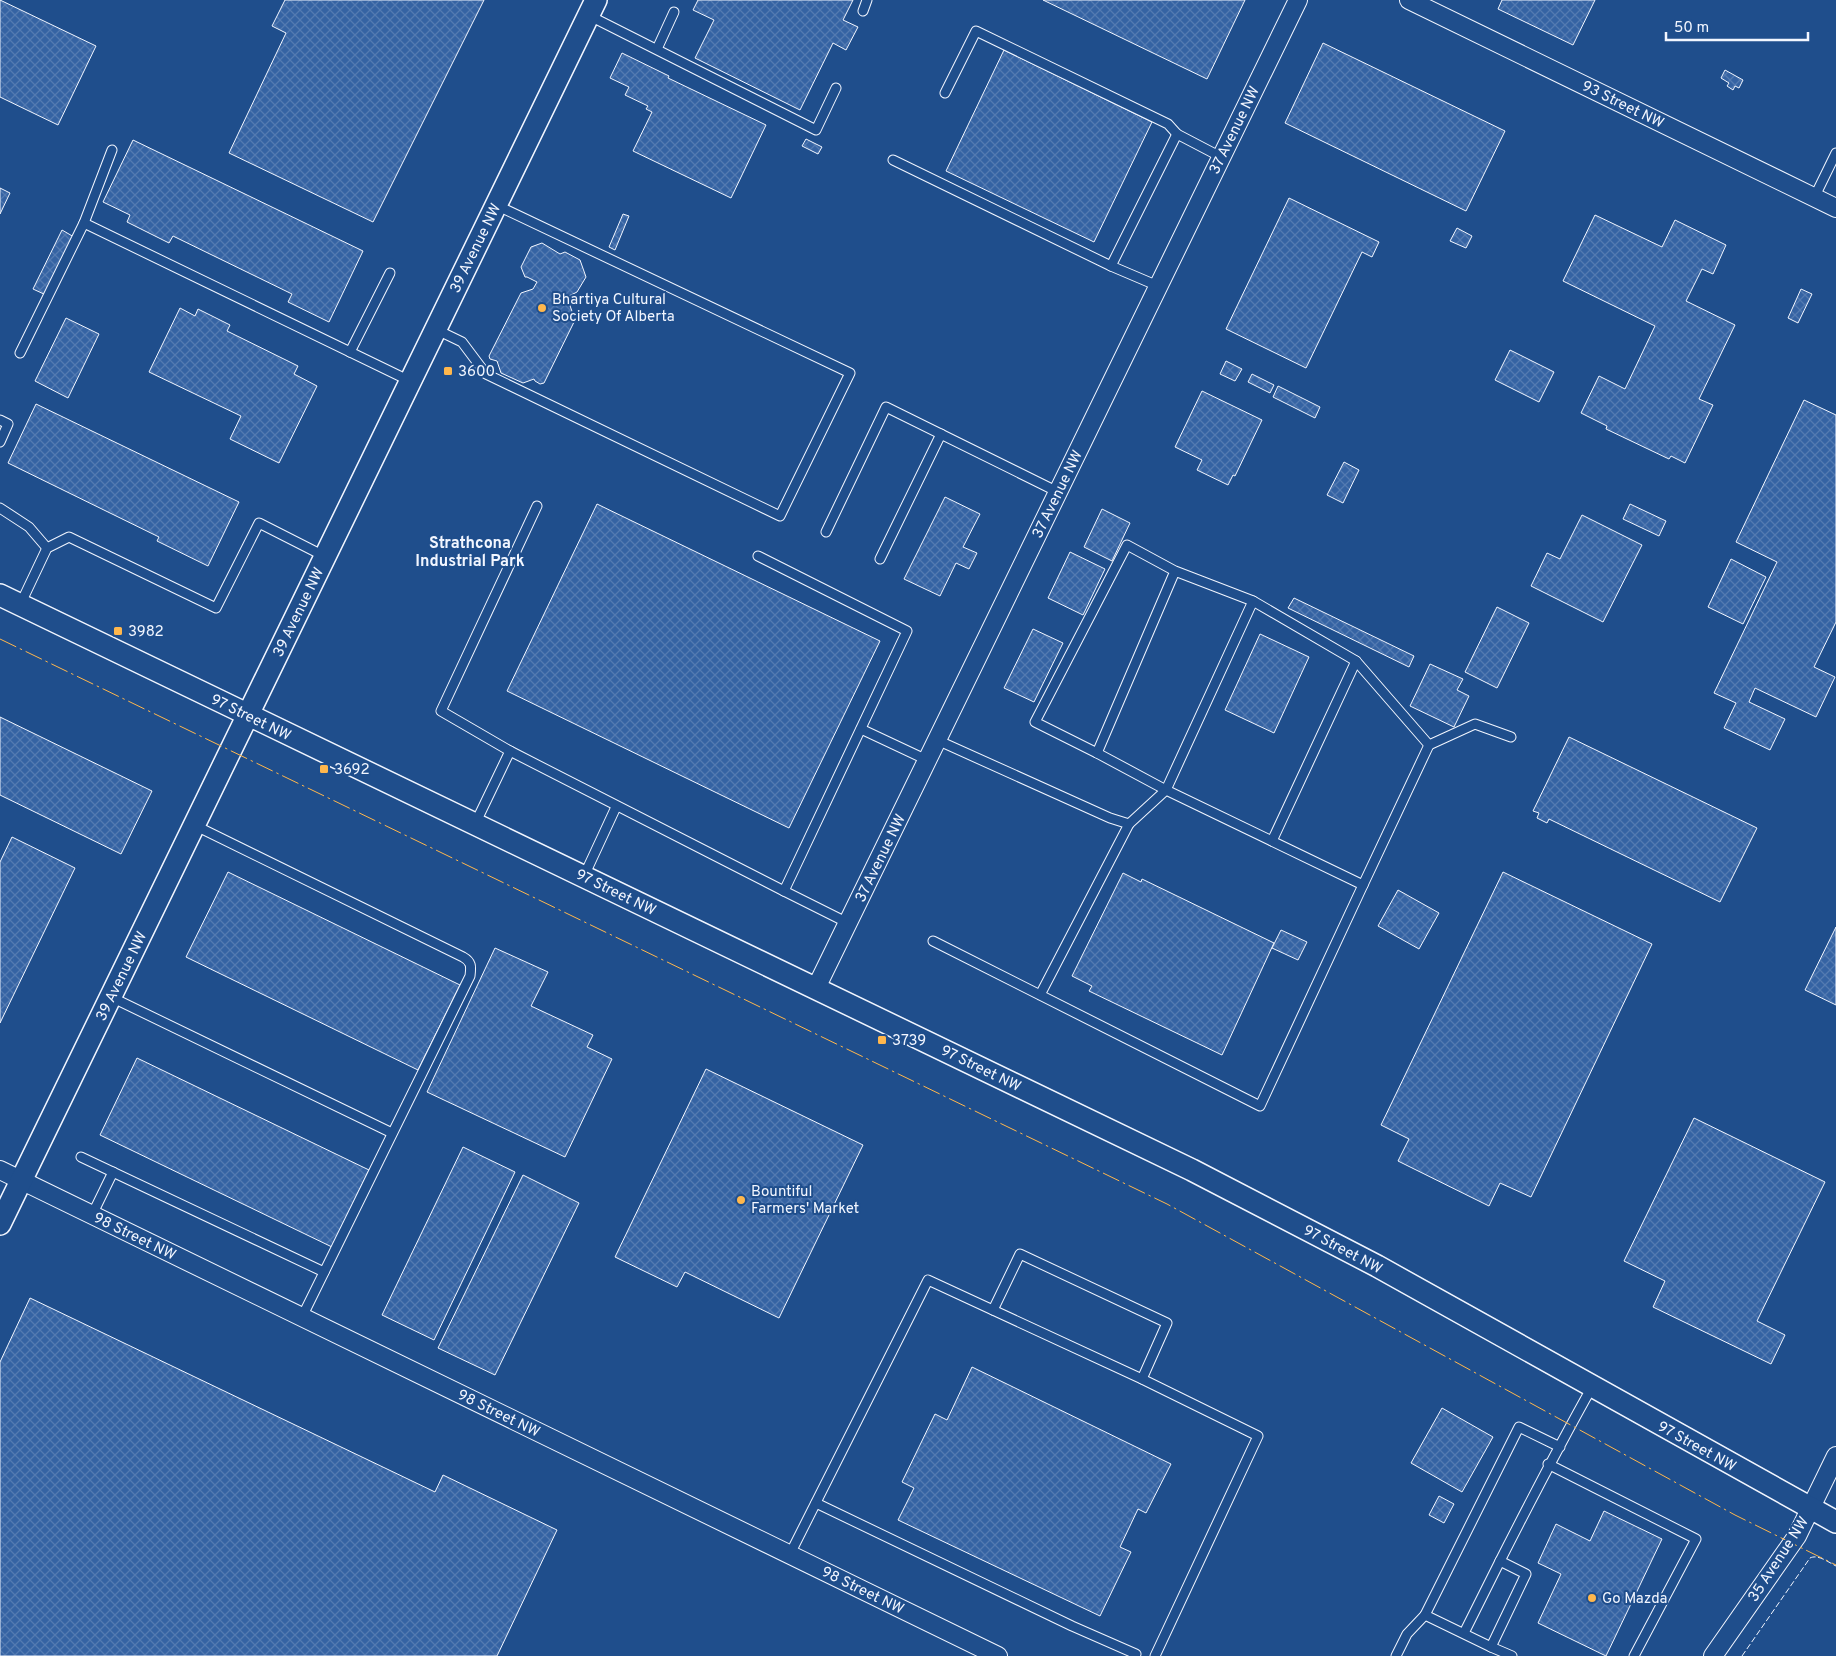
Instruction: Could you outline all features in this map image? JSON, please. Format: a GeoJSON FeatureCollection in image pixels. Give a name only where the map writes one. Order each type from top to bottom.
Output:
{"type":"FeatureCollection","features":[{"type":"Feature","properties":{"kind":"street","name":"37 Avenue NW"},"geometry":{"type":"LineString","coordinates":[[816,988],[1298,0]]}},
{"type":"Feature","properties":{"kind":"street","name":"93 Street NW"},"geometry":{"type":"LineString","coordinates":[[1409,0],[1836,208]]}},
{"type":"Feature","properties":{"kind":"street","name":"39 Avenue NW"},"geometry":{"type":"LineString","coordinates":[[0,1224],[592,8]]}},
{"type":"Feature","properties":{"kind":"street","name":"97 Street NW"},"geometry":{"type":"LineString","coordinates":[[0,595],[1192,1170],[1377,1266],[1836,1522]]}},
{"type":"Feature","properties":{"kind":"street","name":"98 Street NW"},"geometry":{"type":"LineString","coordinates":[[0,1170],[998,1656]]}},
{"type":"Feature","properties":{"kind":"street","name":"35 Avenue NW"},"geometry":{"type":"LineString","coordinates":[[1713,1656],[1796,1536],[1836,1456]]}},
{"type":"Feature","properties":{"kind":"lane"},"geometry":{"type":"LineString","coordinates":[[863,12],[867,0]]}},
{"type":"Feature","properties":{"kind":"lane"},"geometry":{"type":"LineString","coordinates":[[592,8],[657,49],[816,130],[836,88]]}},
{"type":"Feature","properties":{"kind":"lane"},"geometry":{"type":"LineString","coordinates":[[657,49],[674,12]]}},
{"type":"Feature","properties":{"kind":"lane"},"geometry":{"type":"LineString","coordinates":[[945,93],[976,31],[1168,124],[1177,134],[1221,157]]}},
{"type":"Feature","properties":{"kind":"lane"},"geometry":{"type":"LineString","coordinates":[[1111,266],[1177,134]]}},
{"type":"Feature","properties":{"kind":"lane"},"geometry":{"type":"LineString","coordinates":[[20,353],[84,223],[112,150]]}},
{"type":"Feature","properties":{"kind":"lane"},"geometry":{"type":"LineString","coordinates":[[1814,198],[1836,153]]}},
{"type":"Feature","properties":{"kind":"lane"},"geometry":{"type":"LineString","coordinates":[[893,160],[1111,266],[1158,286]]}},
{"type":"Feature","properties":{"kind":"lane"},"geometry":{"type":"LineString","coordinates":[[435,329],[462,342],[486,374],[780,516],[850,372],[496,205]]}},
{"type":"Feature","properties":{"kind":"lane"},"geometry":{"type":"LineString","coordinates":[[84,223],[410,381]]}},
{"type":"Feature","properties":{"kind":"lane"},"geometry":{"type":"LineString","coordinates":[[350,352],[390,273]]}},
{"type":"Feature","properties":{"kind":"lane"},"geometry":{"type":"LineString","coordinates":[[826,532],[886,407],[1058,492]]}},
{"type":"Feature","properties":{"kind":"lane"},"geometry":{"type":"LineString","coordinates":[[0,420],[8,424],[0,442]]}},
{"type":"Feature","properties":{"kind":"lane"},"geometry":{"type":"LineString","coordinates":[[880,559],[941,434]]}},
{"type":"Feature","properties":{"kind":"lane"},"geometry":{"type":"LineString","coordinates":[[537,506],[441,711],[510,751],[616,807],[848,923]]}},
{"type":"Feature","properties":{"kind":"lane"},"geometry":{"type":"LineString","coordinates":[[0,508],[29,527],[47,548]]}},
{"type":"Feature","properties":{"kind":"lane"},"geometry":{"type":"LineString","coordinates":[[20,605],[47,548],[69,538],[216,608],[259,523],[325,556]]}},
{"type":"Feature","properties":{"kind":"lane"},"geometry":{"type":"LineString","coordinates":[[1363,886],[1166,790],[1035,722],[1127,545],[1176,571],[1253,600],[1356,661],[1429,744]]}},
{"type":"Feature","properties":{"kind":"lane"},"geometry":{"type":"LineString","coordinates":[[758,556],[907,631],[784,892]]}},
{"type":"Feature","properties":{"kind":"lane"},"geometry":{"type":"LineString","coordinates":[[1097,753],[1176,571]]}},
{"type":"Feature","properties":{"kind":"lane"},"geometry":{"type":"LineString","coordinates":[[1040,995],[1129,824],[1166,790],[1253,600]]}},
{"type":"Feature","properties":{"kind":"lane"},"geometry":{"type":"LineString","coordinates":[[1272,841],[1356,661]]}},
{"type":"Feature","properties":{"kind":"lane"},"geometry":{"type":"LineString","coordinates":[[933,941],[1260,1106],[1429,744],[1475,724],[1511,737]]}},
{"type":"Feature","properties":{"kind":"lane"},"geometry":{"type":"LineString","coordinates":[[861,729],[927,760]]}},
{"type":"Feature","properties":{"kind":"lane"},"geometry":{"type":"LineString","coordinates":[[937,740],[1110,818],[1129,824]]}},
{"type":"Feature","properties":{"kind":"lane"},"geometry":{"type":"LineString","coordinates":[[475,824],[510,751]]}},
{"type":"Feature","properties":{"kind":"lane"},"geometry":{"type":"LineString","coordinates":[[584,877],[616,807]]}},
{"type":"Feature","properties":{"kind":"lane"},"geometry":{"type":"LineString","coordinates":[[194,825],[470,961],[470,976],[302,1317]]}},
{"type":"Feature","properties":{"kind":"lane"},"geometry":{"type":"LineString","coordinates":[[111,996],[392,1133]]}},
{"type":"Feature","properties":{"kind":"lane"},"geometry":{"type":"LineString","coordinates":[[81,1157],[324,1272]]}},
{"type":"Feature","properties":{"kind":"lane"},"geometry":{"type":"LineString","coordinates":[[92,1215],[113,1172]]}},
{"type":"Feature","properties":{"kind":"lane"},"geometry":{"type":"LineString","coordinates":[[993,1310],[1020,1254],[1167,1323],[1142,1379]]}},
{"type":"Feature","properties":{"kind":"lane"},"geometry":{"type":"LineString","coordinates":[[790,1554],[928,1280],[1142,1379],[1258,1436],[1155,1656]]}},
{"type":"Feature","properties":{"kind":"lane"},"geometry":{"type":"LineString","coordinates":[[1464,1633],[1548,1464],[1560,1448],[1592,1387]]}},
{"type":"Feature","properties":{"kind":"lane"},"geometry":{"type":"LineString","coordinates":[[1396,1656],[1407,1634],[1425,1615],[1518,1427],[1560,1448]]}},
{"type":"Feature","properties":{"kind":"lane"},"geometry":{"type":"LineString","coordinates":[[1548,1464],[1696,1539],[1634,1656]]}},
{"type":"Feature","properties":{"kind":"lane"},"geometry":{"type":"LineString","coordinates":[[816,1503],[1137,1655]]}},
{"type":"Feature","properties":{"kind":"lane"},"geometry":{"type":"LineString","coordinates":[[1491,1647],[1526,1574],[1500,1561]]}},
{"type":"Feature","properties":{"kind":"lane"},"geometry":{"type":"LineString","coordinates":[[1425,1615],[1512,1656]]}},
{"type":"Feature","properties":{"kind":"building"},"geometry":{"type":"Polygon","coordinates":[[[0,0],[96,46],[58,125],[0,97],[0,0]]]}},
{"type":"Feature","properties":{"kind":"building"},"geometry":{"type":"Polygon","coordinates":[[[285,0],[484,0],[373,222],[229,153],[286,33],[272,26],[285,0]]]}},
{"type":"Feature","properties":{"kind":"building"},"geometry":{"type":"Polygon","coordinates":[[[698,0],[853,0],[843,20],[858,27],[846,50],[833,43],[800,110],[695,58],[714,20],[693,10],[698,0]]]}},
{"type":"Feature","properties":{"kind":"building"},"geometry":{"type":"Polygon","coordinates":[[[1043,0],[1245,0],[1207,79],[1043,0]]]}},
{"type":"Feature","properties":{"kind":"building"},"geometry":{"type":"Polygon","coordinates":[[[1502,0],[1595,0],[1573,45],[1498,9],[1502,0]]]}},
{"type":"Feature","properties":{"kind":"building"},"geometry":{"type":"Polygon","coordinates":[[[1323,43],[1505,131],[1466,211],[1285,123],[1323,43]]]}},
{"type":"Feature","properties":{"kind":"building"},"geometry":{"type":"Polygon","coordinates":[[[1004,50],[1152,122],[1094,242],[946,171],[1004,50]]]}},
{"type":"Feature","properties":{"kind":"building"},"geometry":{"type":"Polygon","coordinates":[[[622,53],[669,76],[668,78],[766,125],[731,198],[633,151],[652,112],[646,109],[648,106],[625,95],[629,87],[610,78],[622,53]]]}},
{"type":"Feature","properties":{"kind":"building"},"geometry":{"type":"Polygon","coordinates":[[[1725,70],[1743,80],[1739,88],[1735,86],[1733,90],[1727,86],[1729,83],[1721,78],[1725,70]]]}},
{"type":"Feature","properties":{"kind":"building"},"geometry":{"type":"Polygon","coordinates":[[[806,139],[822,147],[818,154],[802,146],[806,139]]]}},
{"type":"Feature","properties":{"kind":"building"},"geometry":{"type":"Polygon","coordinates":[[[133,140],[363,251],[329,322],[288,302],[292,294],[173,236],[169,243],[127,222],[130,215],[103,202],[133,140]]]}},
{"type":"Feature","properties":{"kind":"building"},"geometry":{"type":"Polygon","coordinates":[[[0,188],[10,193],[0,214],[0,188]]]}},
{"type":"Feature","properties":{"kind":"building"},"geometry":{"type":"Polygon","coordinates":[[[1289,198],[1379,242],[1372,257],[1362,252],[1306,368],[1226,329],[1289,198]]]}},
{"type":"Feature","properties":{"kind":"building"},"geometry":{"type":"Polygon","coordinates":[[[623,214],[629,216],[615,250],[609,247],[623,214]]]}},
{"type":"Feature","properties":{"kind":"building"},"geometry":{"type":"Polygon","coordinates":[[[1595,215],[1662,247],[1675,220],[1726,245],[1713,274],[1702,269],[1686,301],[1735,325],[1699,399],[1713,405],[1685,463],[1671,456],[1669,459],[1606,429],[1607,426],[1581,413],[1599,376],[1625,389],[1655,326],[1563,281],[1595,215]]]}},
{"type":"Feature","properties":{"kind":"building"},"geometry":{"type":"Polygon","coordinates":[[[1457,228],[1472,236],[1466,248],[1450,241],[1457,228]]]}},
{"type":"Feature","properties":{"kind":"building"},"geometry":{"type":"Polygon","coordinates":[[[62,230],[74,237],[46,295],[33,289],[62,230]]]}},
{"type":"Feature","properties":{"kind":"building","name":"Bhartiya Cultural Society Of Alberta"},"geometry":{"type":"Polygon","coordinates":[[[542,243],[560,254],[565,252],[580,260],[586,277],[577,292],[567,297],[575,320],[544,383],[540,384],[534,379],[523,383],[501,373],[497,361],[490,359],[489,356],[521,293],[533,289],[537,282],[525,277],[521,267],[531,247],[542,243]]]}},
{"type":"Feature","properties":{"kind":"building"},"geometry":{"type":"Polygon","coordinates":[[[1801,289],[1812,294],[1798,323],[1788,318],[1801,289]]]}},
{"type":"Feature","properties":{"kind":"building"},"geometry":{"type":"Polygon","coordinates":[[[180,308],[195,316],[198,309],[230,325],[227,331],[298,366],[294,374],[317,386],[279,463],[230,439],[241,416],[149,372],[180,308]]]}},
{"type":"Feature","properties":{"kind":"building"},"geometry":{"type":"Polygon","coordinates":[[[66,318],[99,334],[68,398],[35,381],[66,318]]]}},
{"type":"Feature","properties":{"kind":"building"},"geometry":{"type":"Polygon","coordinates":[[[1510,350],[1554,372],[1539,402],[1495,380],[1510,350]]]}},
{"type":"Feature","properties":{"kind":"building"},"geometry":{"type":"Polygon","coordinates":[[[1226,361],[1242,369],[1235,381],[1220,374],[1226,361]]]}},
{"type":"Feature","properties":{"kind":"building"},"geometry":{"type":"Polygon","coordinates":[[[1252,374],[1274,385],[1270,393],[1248,382],[1252,374]]]}},
{"type":"Feature","properties":{"kind":"building"},"geometry":{"type":"Polygon","coordinates":[[[1278,386],[1320,407],[1315,418],[1273,397],[1278,386]]]}},
{"type":"Feature","properties":{"kind":"building"},"geometry":{"type":"Polygon","coordinates":[[[1202,391],[1262,420],[1235,476],[1233,475],[1228,485],[1197,470],[1202,460],[1175,447],[1202,391]]]}},
{"type":"Feature","properties":{"kind":"building"},"geometry":{"type":"Polygon","coordinates":[[[1804,400],[1836,415],[1836,622],[1814,667],[1835,677],[1816,717],[1755,688],[1749,702],[1785,719],[1770,750],[1724,728],[1736,703],[1714,693],[1777,562],[1736,542],[1804,400]]]}},
{"type":"Feature","properties":{"kind":"building"},"geometry":{"type":"Polygon","coordinates":[[[36,404],[239,502],[208,566],[157,541],[159,537],[8,463],[36,404]]]}},
{"type":"Feature","properties":{"kind":"building"},"geometry":{"type":"Polygon","coordinates":[[[1344,462],[1359,470],[1343,503],[1327,495],[1344,462]]]}},
{"type":"Feature","properties":{"kind":"building"},"geometry":{"type":"Polygon","coordinates":[[[945,497],[980,514],[963,547],[977,553],[969,569],[956,563],[940,596],[904,579],[945,497]]]}},
{"type":"Feature","properties":{"kind":"building"},"geometry":{"type":"Polygon","coordinates":[[[597,504],[880,641],[789,828],[507,691],[597,504]]]}},
{"type":"Feature","properties":{"kind":"building"},"geometry":{"type":"Polygon","coordinates":[[[1630,504],[1666,521],[1659,536],[1623,519],[1630,504]]]}},
{"type":"Feature","properties":{"kind":"building"},"geometry":{"type":"Polygon","coordinates":[[[1102,509],[1130,523],[1112,561],[1084,547],[1102,509]]]}},
{"type":"Feature","properties":{"kind":"building"},"geometry":{"type":"Polygon","coordinates":[[[1582,515],[1642,545],[1603,622],[1531,586],[1547,553],[1560,559],[1582,515]]]}},
{"type":"Feature","properties":{"kind":"building"},"geometry":{"type":"Polygon","coordinates":[[[1070,552],[1105,569],[1083,615],[1048,598],[1070,552]]]}},
{"type":"Feature","properties":{"kind":"building"},"geometry":{"type":"Polygon","coordinates":[[[1731,559],[1766,577],[1743,624],[1708,607],[1731,559]]]}},
{"type":"Feature","properties":{"kind":"building"},"geometry":{"type":"Polygon","coordinates":[[[1294,598],[1414,656],[1409,667],[1288,608],[1294,598]]]}},
{"type":"Feature","properties":{"kind":"building"},"geometry":{"type":"Polygon","coordinates":[[[1497,607],[1529,623],[1497,688],[1465,672],[1497,607]]]}},
{"type":"Feature","properties":{"kind":"building"},"geometry":{"type":"Polygon","coordinates":[[[1033,629],[1063,643],[1034,702],[1004,688],[1033,629]]]}},
{"type":"Feature","properties":{"kind":"building"},"geometry":{"type":"Polygon","coordinates":[[[1260,634],[1309,657],[1274,733],[1225,710],[1260,634]]]}},
{"type":"Feature","properties":{"kind":"building"},"geometry":{"type":"Polygon","coordinates":[[[1430,664],[1463,679],[1457,690],[1469,696],[1454,727],[1410,706],[1430,664]]]}},
{"type":"Feature","properties":{"kind":"building"},"geometry":{"type":"Polygon","coordinates":[[[0,717],[152,791],[121,854],[0,795],[0,717]]]}},
{"type":"Feature","properties":{"kind":"building"},"geometry":{"type":"Polygon","coordinates":[[[1569,737],[1757,828],[1720,902],[1549,819],[1547,823],[1537,818],[1539,813],[1533,811],[1569,737]]]}},
{"type":"Feature","properties":{"kind":"building"},"geometry":{"type":"Polygon","coordinates":[[[12,837],[75,868],[0,1023],[0,862],[12,837]]]}},
{"type":"Feature","properties":{"kind":"building"},"geometry":{"type":"Polygon","coordinates":[[[228,872],[460,985],[418,1070],[186,957],[228,872]]]}},
{"type":"Feature","properties":{"kind":"building"},"geometry":{"type":"Polygon","coordinates":[[[1503,872],[1652,944],[1531,1197],[1500,1183],[1489,1206],[1398,1161],[1409,1139],[1381,1125],[1503,872]]]}},
{"type":"Feature","properties":{"kind":"building"},"geometry":{"type":"Polygon","coordinates":[[[1123,873],[1141,882],[1142,879],[1274,943],[1222,1055],[1089,991],[1092,986],[1072,976],[1123,873]]]}},
{"type":"Feature","properties":{"kind":"building"},"geometry":{"type":"Polygon","coordinates":[[[1398,890],[1439,913],[1419,949],[1378,926],[1398,890]]]}},
{"type":"Feature","properties":{"kind":"building"},"geometry":{"type":"Polygon","coordinates":[[[1836,927],[1836,1005],[1805,990],[1836,927]]]}},
{"type":"Feature","properties":{"kind":"building"},"geometry":{"type":"Polygon","coordinates":[[[1281,930],[1307,942],[1298,960],[1272,948],[1281,930]]]}},
{"type":"Feature","properties":{"kind":"building"},"geometry":{"type":"Polygon","coordinates":[[[495,948],[548,972],[531,1006],[593,1035],[587,1047],[612,1059],[565,1157],[427,1092],[495,948]]]}},
{"type":"Feature","properties":{"kind":"building"},"geometry":{"type":"Polygon","coordinates":[[[137,1058],[369,1170],[332,1247],[100,1135],[137,1058]]]}},
{"type":"Feature","properties":{"kind":"building"},"geometry":{"type":"Polygon","coordinates":[[[706,1069],[863,1145],[779,1318],[685,1272],[677,1287],[615,1257],[706,1069]]]}},
{"type":"Feature","properties":{"kind":"building"},"geometry":{"type":"Polygon","coordinates":[[[1694,1118],[1825,1182],[1757,1321],[1785,1335],[1771,1364],[1653,1307],[1665,1281],[1624,1261],[1694,1118]]]}},
{"type":"Feature","properties":{"kind":"building"},"geometry":{"type":"Polygon","coordinates":[[[463,1147],[515,1172],[434,1340],[382,1315],[463,1147]]]}},
{"type":"Feature","properties":{"kind":"building"},"geometry":{"type":"Polygon","coordinates":[[[523,1175],[579,1203],[495,1375],[438,1348],[523,1175]]]}},
{"type":"Feature","properties":{"kind":"building"},"geometry":{"type":"Polygon","coordinates":[[[30,1298],[435,1492],[443,1475],[557,1530],[497,1656],[0,1656],[0,1362],[30,1298]]]}},
{"type":"Feature","properties":{"kind":"building"},"geometry":{"type":"Polygon","coordinates":[[[972,1367],[1171,1464],[1146,1513],[1138,1509],[1120,1547],[1131,1552],[1100,1616],[898,1520],[914,1488],[902,1482],[935,1414],[947,1420],[972,1367]]]}},
{"type":"Feature","properties":{"kind":"building"},"geometry":{"type":"Polygon","coordinates":[[[1442,1408],[1493,1437],[1462,1492],[1411,1463],[1442,1408]]]}},
{"type":"Feature","properties":{"kind":"building"},"geometry":{"type":"Polygon","coordinates":[[[1439,1496],[1454,1504],[1444,1523],[1429,1515],[1439,1496]]]}},
{"type":"Feature","properties":{"kind":"building","name":"Go Mazda"},"geometry":{"type":"Polygon","coordinates":[[[1604,1511],[1662,1539],[1606,1656],[1538,1623],[1561,1574],[1538,1563],[1556,1524],[1590,1541],[1604,1511]]]}},
{"type":"Feature","properties":{"kind":"fence"},"geometry":{"type":"LineString","coordinates":[[1742,1656],[1810,1558],[1820,1558],[1836,1566]]}},
{"type":"Feature","properties":{"kind":"power"},"geometry":{"type":"LineString","coordinates":[[0,639],[1167,1204],[1735,1515],[1836,1565]]}},
{"type":"Feature","properties":{"kind":"place","name":"Bhartiya Cultural Society Of Alberta"},"geometry":{"type":"Point","coordinates":[542,308]}},
{"type":"Feature","properties":{"kind":"place","name":"3600"},"geometry":{"type":"Point","coordinates":[448,371]}},
{"type":"Feature","properties":{"kind":"place","name":"3982"},"geometry":{"type":"Point","coordinates":[118,631]}},
{"type":"Feature","properties":{"kind":"place","name":"3692"},"geometry":{"type":"Point","coordinates":[324,769]}},
{"type":"Feature","properties":{"kind":"place","name":"3739"},"geometry":{"type":"Point","coordinates":[882,1040]}},
{"type":"Feature","properties":{"kind":"place","name":"Bountiful Farmers' Market"},"geometry":{"type":"Point","coordinates":[741,1200]}},
{"type":"Feature","properties":{"kind":"place","name":"Go Mazda"},"geometry":{"type":"Point","coordinates":[1592,1598]}},
{"type":"Feature","properties":{"kind":"district","name":"Strathcona Industrial Park"},"geometry":{"type":"Point","coordinates":[470,551]}}]}
